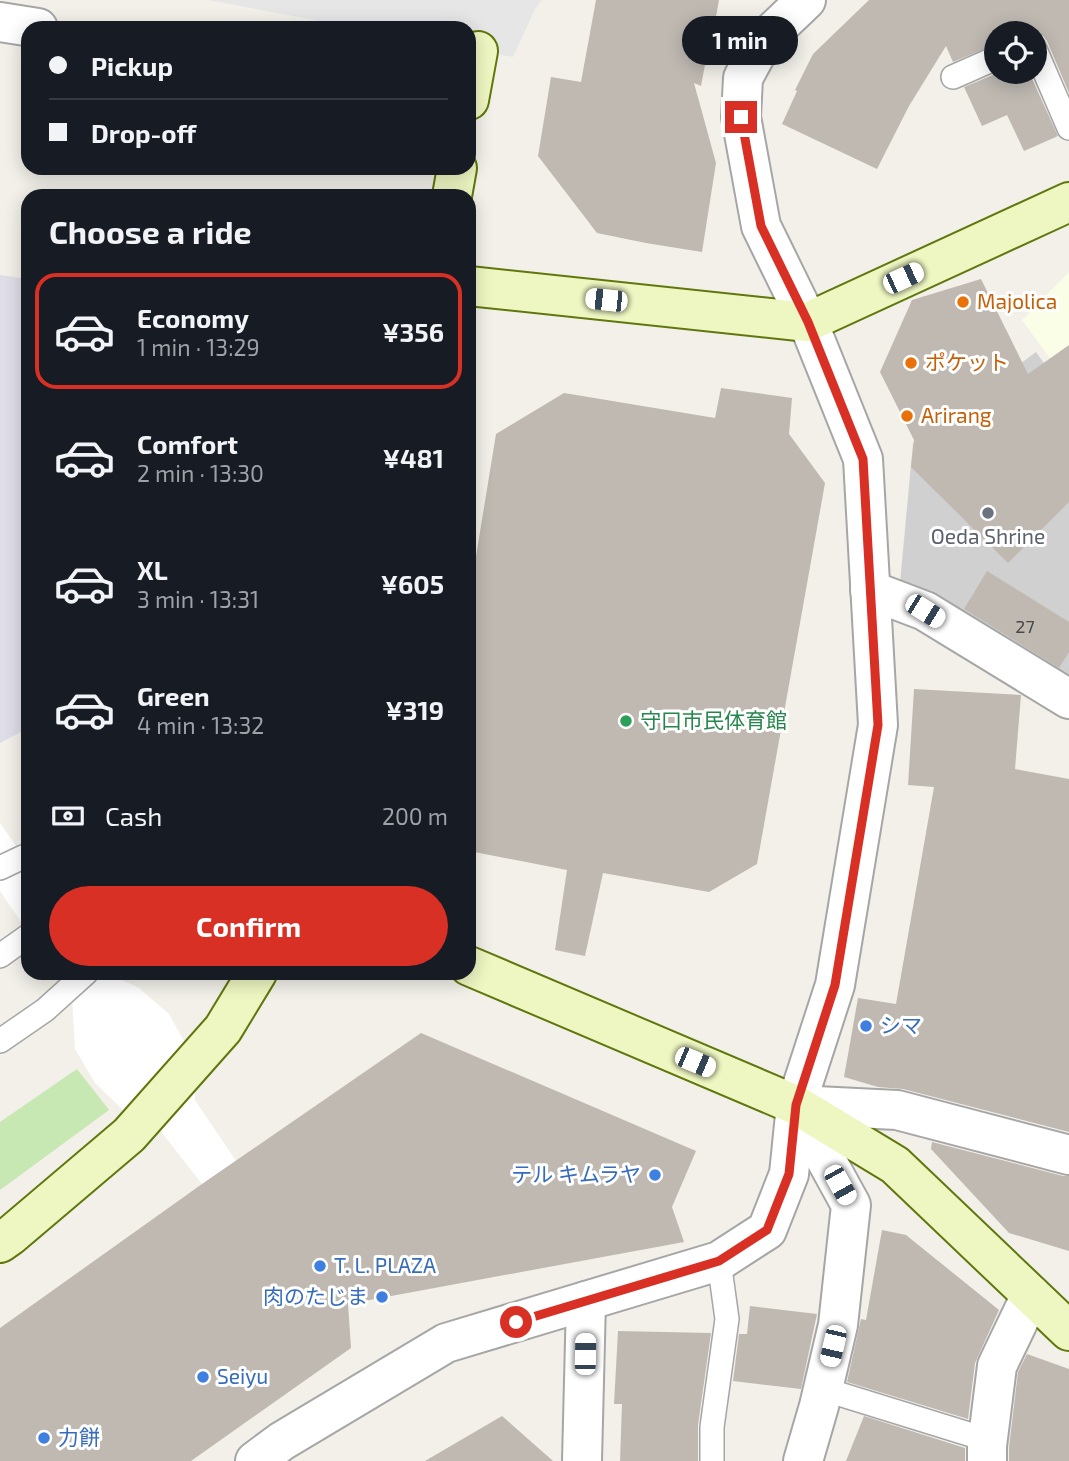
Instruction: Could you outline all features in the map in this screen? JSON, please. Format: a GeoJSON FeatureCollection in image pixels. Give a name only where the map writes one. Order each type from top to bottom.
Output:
{"type":"FeatureCollection","features":[{"type":"Feature","properties":{"kind":"street"},"geometry":{"type":"LineString","coordinates":[[255,1461],[282,1441],[446,1343],[719,1261],[767,1230],[789,1174],[796,1105],[835,985],[878,725],[863,459],[808,322],[761,226],[741,117],[743,78],[763,41],[806,0]]}},
{"type":"Feature","properties":{"kind":"street"},"geometry":{"type":"LineString","coordinates":[[0,22],[21,25]]}},
{"type":"Feature","properties":{"kind":"street"},"geometry":{"type":"LineString","coordinates":[[476,62],[478,51]]}},
{"type":"Feature","properties":{"kind":"street"},"geometry":{"type":"LineString","coordinates":[[476,287],[808,322],[1069,202]]}},
{"type":"Feature","properties":{"kind":"street"},"geometry":{"type":"LineString","coordinates":[[870,590],[925,611],[1069,699]]}},
{"type":"Feature","properties":{"kind":"street"},"geometry":{"type":"LineString","coordinates":[[476,969],[796,1105],[895,1165],[1069,1331]]}},
{"type":"Feature","properties":{"kind":"street"},"geometry":{"type":"LineString","coordinates":[[0,1243],[129,1135],[222,1029],[253,980]]}},
{"type":"Feature","properties":{"kind":"street"},"geometry":{"type":"LineString","coordinates":[[796,1105],[897,1110],[1069,1156]]}},
{"type":"Feature","properties":{"kind":"street"},"geometry":{"type":"LineString","coordinates":[[796,1105],[851,1205],[838,1325],[803,1461]]}},
{"type":"Feature","properties":{"kind":"street"},"geometry":{"type":"LineString","coordinates":[[988,1450],[997,1366],[1031,1295]]}},
{"type":"Feature","properties":{"kind":"street"},"geometry":{"type":"LineString","coordinates":[[582,1461],[586,1301]]}},
{"type":"Feature","properties":{"kind":"lane"},"geometry":{"type":"LineString","coordinates":[[953,77],[984,63]]}},
{"type":"Feature","properties":{"kind":"lane"},"geometry":{"type":"LineString","coordinates":[[1047,77],[1069,128]]}},
{"type":"Feature","properties":{"kind":"lane"},"geometry":{"type":"LineString","coordinates":[[0,868],[21,858]]}},
{"type":"Feature","properties":{"kind":"lane"},"geometry":{"type":"LineString","coordinates":[[0,956],[21,941]]}},
{"type":"Feature","properties":{"kind":"lane"},"geometry":{"type":"LineString","coordinates":[[0,1041],[46,1010],[78,980]]}},
{"type":"Feature","properties":{"kind":"lane"},"geometry":{"type":"LineString","coordinates":[[712,1461],[712,1427],[727,1319],[719,1261]]}},
{"type":"Feature","properties":{"kind":"lane"},"geometry":{"type":"LineString","coordinates":[[823,1389],[988,1450]]}},
{"type":"Feature","properties":{"kind":"shaded area"},"geometry":{"type":"Polygon","coordinates":[[[208,0],[542,0],[535,9],[513,57],[476,50],[476,21],[319,21],[208,0]]]}},
{"type":"Feature","properties":{"kind":"shaded area"},"geometry":{"type":"Polygon","coordinates":[[[1069,272],[1069,385],[1022,320],[1069,272]]]}},
{"type":"Feature","properties":{"kind":"shaded area"},"geometry":{"type":"Polygon","coordinates":[[[0,275],[21,278],[21,732],[0,743],[0,275]]]}},
{"type":"Feature","properties":{"kind":"shaded area","name":"Oeda Shrine"},"geometry":{"type":"Polygon","coordinates":[[[1036,352],[1069,398],[1069,682],[900,583],[913,443],[1036,352]]]}},
{"type":"Feature","properties":{"kind":"green space"},"geometry":{"type":"Polygon","coordinates":[[[77,1069],[109,1110],[0,1190],[0,1122],[77,1069]]]}},
{"type":"Feature","properties":{"kind":"pier"},"geometry":{"type":"Polygon","coordinates":[[[0,823],[21,853],[21,922],[0,891],[0,823]]]}},
{"type":"Feature","properties":{"kind":"pier"},"geometry":{"type":"Polygon","coordinates":[[[60,980],[122,980],[139,988],[169,1014],[193,1057],[195,1100],[236,1161],[202,1184],[159,1129],[124,1111],[95,1083],[75,1049],[72,997],[60,980]]]}},
{"type":"Feature","properties":{"kind":"building"},"geometry":{"type":"Polygon","coordinates":[[[596,0],[719,0],[701,86],[694,83],[716,163],[702,252],[597,233],[538,156],[551,77],[581,82],[596,0]]]}},
{"type":"Feature","properties":{"kind":"building"},"geometry":{"type":"Polygon","coordinates":[[[869,0],[1069,0],[1069,93],[1047,41],[1047,21],[984,21],[984,49],[953,62],[946,46],[909,106],[877,169],[782,124],[813,54],[869,0]]]}},
{"type":"Feature","properties":{"kind":"building"},"geometry":{"type":"Polygon","coordinates":[[[984,79],[984,84],[1034,84],[1058,136],[1024,151],[1007,115],[982,126],[964,87],[984,79]]]}},
{"type":"Feature","properties":{"kind":"building"},"geometry":{"type":"Polygon","coordinates":[[[981,279],[1028,374],[1069,345],[1069,502],[1008,563],[911,467],[914,440],[880,372],[912,300],[981,279]]]}},
{"type":"Feature","properties":{"kind":"building","name":"守口市民体育館"},"geometry":{"type":"Polygon","coordinates":[[[721,388],[792,398],[789,434],[825,483],[757,864],[709,892],[603,873],[585,956],[555,950],[567,870],[476,852],[476,556],[496,434],[564,393],[715,418],[721,388]]]}},
{"type":"Feature","properties":{"kind":"building"},"geometry":{"type":"Polygon","coordinates":[[[987,571],[1069,622],[1069,652],[1059,668],[964,609],[987,571]]]}},
{"type":"Feature","properties":{"kind":"building"},"geometry":{"type":"Polygon","coordinates":[[[914,689],[1021,695],[1015,769],[1069,779],[1069,1132],[903,1089],[878,1087],[844,1077],[858,998],[896,1004],[934,787],[908,785],[914,689]]]}},
{"type":"Feature","properties":{"kind":"building","name":"T. L. PLAZA"},"geometry":{"type":"Polygon","coordinates":[[[421,1033],[696,1151],[672,1207],[684,1242],[348,1304],[351,1348],[191,1461],[0,1461],[0,1328],[421,1033]]]}},
{"type":"Feature","properties":{"kind":"building"},"geometry":{"type":"Polygon","coordinates":[[[932,1142],[1069,1176],[1069,1251],[1009,1233],[931,1149],[932,1142]]]}},
{"type":"Feature","properties":{"kind":"building"},"geometry":{"type":"Polygon","coordinates":[[[882,1230],[906,1235],[999,1310],[975,1363],[968,1419],[847,1382],[861,1319],[866,1320],[882,1230]]]}},
{"type":"Feature","properties":{"kind":"building"},"geometry":{"type":"Polygon","coordinates":[[[750,1306],[817,1314],[801,1389],[733,1381],[739,1334],[747,1334],[750,1306]]]}},
{"type":"Feature","properties":{"kind":"building"},"geometry":{"type":"Polygon","coordinates":[[[618,1331],[711,1333],[698,1425],[698,1461],[620,1461],[622,1404],[614,1404],[618,1331]]]}},
{"type":"Feature","properties":{"kind":"building"},"geometry":{"type":"Polygon","coordinates":[[[1027,1354],[1069,1369],[1069,1461],[1009,1461],[1018,1372],[1027,1354]]]}},
{"type":"Feature","properties":{"kind":"building"},"geometry":{"type":"Polygon","coordinates":[[[502,1416],[553,1461],[425,1461],[502,1416]]]}},
{"type":"Feature","properties":{"kind":"building"},"geometry":{"type":"Polygon","coordinates":[[[864,1416],[965,1448],[965,1461],[846,1461],[864,1416]]]}},
{"type":"Feature","properties":{"kind":"place","name":"Majolica"},"geometry":{"type":"Point","coordinates":[963,302]}},
{"type":"Feature","properties":{"kind":"place","name":"ポケット"},"geometry":{"type":"Point","coordinates":[911,363]}},
{"type":"Feature","properties":{"kind":"place","name":"Arirang"},"geometry":{"type":"Point","coordinates":[907,416]}},
{"type":"Feature","properties":{"kind":"place","name":"Oeda Shrine"},"geometry":{"type":"Point","coordinates":[988,513]}},
{"type":"Feature","properties":{"kind":"place","name":"守口市民体育館"},"geometry":{"type":"Point","coordinates":[626,721]}},
{"type":"Feature","properties":{"kind":"place","name":"シマ"},"geometry":{"type":"Point","coordinates":[866,1026]}},
{"type":"Feature","properties":{"kind":"place","name":"テル キムラヤ"},"geometry":{"type":"Point","coordinates":[655,1175]}},
{"type":"Feature","properties":{"kind":"place","name":"T. L. PLAZA"},"geometry":{"type":"Point","coordinates":[320,1266]}},
{"type":"Feature","properties":{"kind":"place","name":"肉のたじま"},"geometry":{"type":"Point","coordinates":[382,1297]}},
{"type":"Feature","properties":{"kind":"place","name":"Seiyu"},"geometry":{"type":"Point","coordinates":[203,1377]}},
{"type":"Feature","properties":{"kind":"place","name":"力餅"},"geometry":{"type":"Point","coordinates":[44,1438]}},
{"type":"Feature","properties":{"kind":"route"},"geometry":{"type":"LineString","coordinates":[[516,1322],[719,1261],[767,1230],[789,1174],[796,1105],[835,985],[878,725],[863,459],[808,322],[761,226],[741,117]]}}]}
